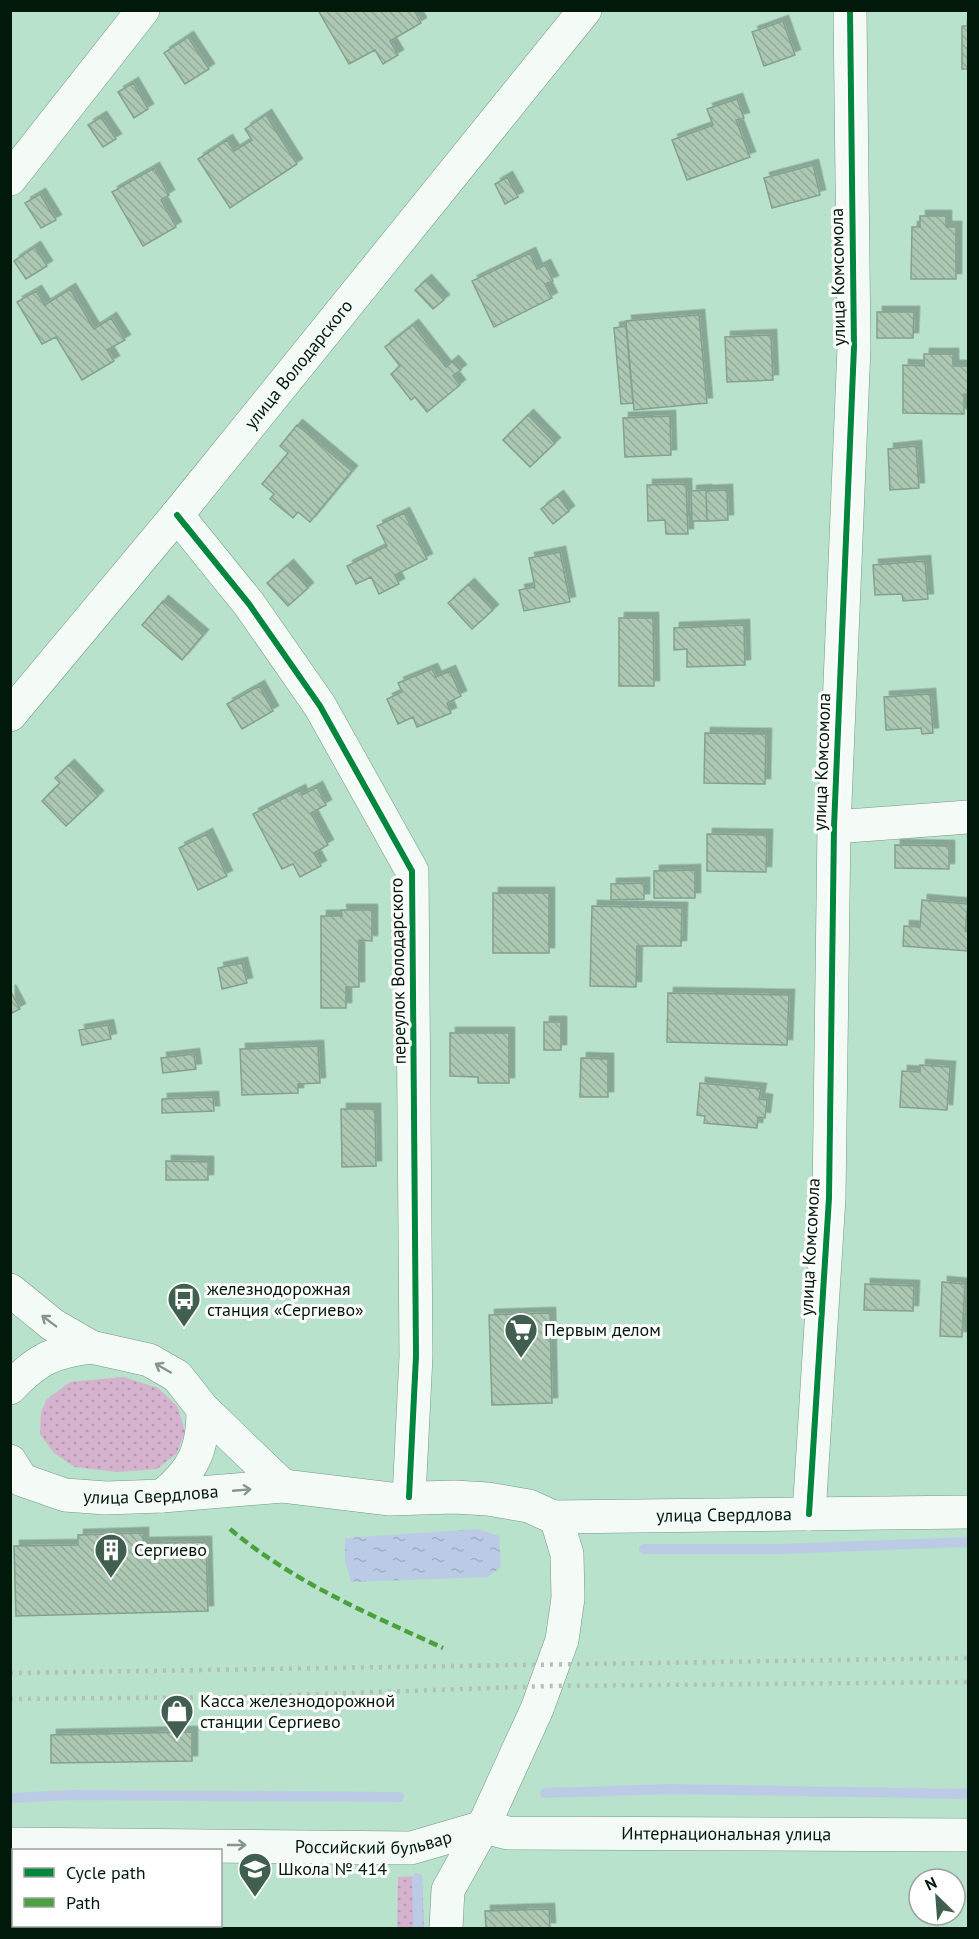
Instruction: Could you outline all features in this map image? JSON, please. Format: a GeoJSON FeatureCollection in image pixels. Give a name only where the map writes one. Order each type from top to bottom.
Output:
{"type":"FeatureCollection","features":[{"type":"Feature","properties":{"kind":"street"},"geometry":{"type":"LineString","coordinates":[[10,179],[143,10]]}},
{"type":"Feature","properties":{"kind":"street","name":"улица Володарского"},"geometry":{"type":"LineString","coordinates":[[10,715],[177,515],[585,10]]}},
{"type":"Feature","properties":{"kind":"street","name":"улица Комсомола"},"geometry":{"type":"LineString","coordinates":[[808,1514],[829,1198],[834,827],[854,347],[850,10]]}},
{"type":"Feature","properties":{"kind":"street","name":"переулок Володарского"},"geometry":{"type":"LineString","coordinates":[[177,515],[249,604],[320,706],[412,871],[416,1356],[409,1497]]}},
{"type":"Feature","properties":{"kind":"street"},"geometry":{"type":"LineString","coordinates":[[834,827],[969,817]]}},
{"type":"Feature","properties":{"kind":"street"},"geometry":{"type":"LineString","coordinates":[[10,1290],[53,1325],[91,1347],[155,1363],[177,1376],[204,1409],[284,1486]]}},
{"type":"Feature","properties":{"kind":"street"},"geometry":{"type":"LineString","coordinates":[[10,1388],[29,1367],[58,1351],[91,1347]]}},
{"type":"Feature","properties":{"kind":"street"},"geometry":{"type":"LineString","coordinates":[[162,1496],[182,1480],[196,1458],[204,1434],[204,1409]]}},
{"type":"Feature","properties":{"kind":"street","name":"улица Свердлова"},"geometry":{"type":"LineString","coordinates":[[14,1476],[65,1495],[106,1498],[284,1486],[390,1499],[409,1497],[488,1499],[541,1511],[808,1514],[969,1512]]}},
{"type":"Feature","properties":{"kind":"street"},"geometry":{"type":"LineString","coordinates":[[446,1929],[448,1890],[483,1827],[548,1686],[562,1640],[568,1598],[567,1554],[558,1524],[541,1511]]}},
{"type":"Feature","properties":{"kind":"street","name":"Интернациональная улица"},"geometry":{"type":"LineString","coordinates":[[483,1827],[508,1833],[969,1835]]}},
{"type":"Feature","properties":{"kind":"street","name":"Российский бульвар"},"geometry":{"type":"LineString","coordinates":[[10,1844],[411,1848],[483,1827]]}},
{"type":"Feature","properties":{"kind":"shaded area"},"geometry":{"type":"Polygon","coordinates":[[[124,1377],[158,1388],[177,1406],[185,1431],[177,1453],[157,1469],[117,1472],[75,1467],[54,1453],[40,1434],[41,1412],[47,1399],[70,1382],[124,1377]]]}},
{"type":"Feature","properties":{"kind":"shaded area"},"geometry":{"type":"Polygon","coordinates":[[[422,1876],[424,1928],[397,1928],[398,1877],[422,1876]]]}},
{"type":"Feature","properties":{"kind":"water"},"geometry":{"type":"Polygon","coordinates":[[[478,1529],[499,1536],[501,1567],[488,1577],[351,1582],[345,1560],[345,1538],[478,1529]]]}},
{"type":"Feature","properties":{"kind":"building"},"geometry":{"type":"Polygon","coordinates":[[[318,10],[414,10],[421,23],[390,41],[398,55],[383,64],[375,50],[349,64],[318,10]]]}},
{"type":"Feature","properties":{"kind":"building"},"geometry":{"type":"Polygon","coordinates":[[[783,21],[795,55],[764,66],[752,32],[783,21]]]}},
{"type":"Feature","properties":{"kind":"building"},"geometry":{"type":"Polygon","coordinates":[[[962,26],[968,26],[968,69],[962,69],[962,26]]]}},
{"type":"Feature","properties":{"kind":"building"},"geometry":{"type":"Polygon","coordinates":[[[188,37],[209,69],[185,84],[164,53],[188,37]]]}},
{"type":"Feature","properties":{"kind":"building"},"geometry":{"type":"Polygon","coordinates":[[[133,83],[148,109],[134,118],[118,92],[133,83]]]}},
{"type":"Feature","properties":{"kind":"building"},"geometry":{"type":"Polygon","coordinates":[[[737,99],[744,118],[736,120],[750,157],[687,180],[672,140],[713,125],[707,109],[737,99]]]}},
{"type":"Feature","properties":{"kind":"building"},"geometry":{"type":"Polygon","coordinates":[[[266,115],[297,164],[230,208],[198,159],[227,140],[234,151],[252,140],[245,129],[266,115]]]}},
{"type":"Feature","properties":{"kind":"building"},"geometry":{"type":"Polygon","coordinates":[[[101,117],[116,139],[103,147],[88,125],[101,117]]]}},
{"type":"Feature","properties":{"kind":"building"},"geometry":{"type":"Polygon","coordinates":[[[813,165],[820,195],[772,208],[764,178],[813,165]]]}},
{"type":"Feature","properties":{"kind":"building"},"geometry":{"type":"Polygon","coordinates":[[[154,168],[169,195],[161,200],[176,227],[143,246],[112,192],[154,168]]]}},
{"type":"Feature","properties":{"kind":"building"},"geometry":{"type":"Polygon","coordinates":[[[507,177],[518,197],[505,204],[495,184],[507,177]]]}},
{"type":"Feature","properties":{"kind":"building"},"geometry":{"type":"Polygon","coordinates":[[[40,194],[56,220],[41,228],[25,203],[40,194]]]}},
{"type":"Feature","properties":{"kind":"building"},"geometry":{"type":"Polygon","coordinates":[[[920,216],[946,216],[946,227],[956,227],[956,279],[911,279],[912,227],[920,227],[920,216]]]}},
{"type":"Feature","properties":{"kind":"building"},"geometry":{"type":"Polygon","coordinates":[[[35,247],[47,266],[26,279],[14,261],[35,247]]]}},
{"type":"Feature","properties":{"kind":"building"},"geometry":{"type":"Polygon","coordinates":[[[530,253],[537,269],[545,265],[553,281],[545,284],[552,298],[494,327],[472,281],[530,253]]]}},
{"type":"Feature","properties":{"kind":"building"},"geometry":{"type":"Polygon","coordinates":[[[426,280],[444,300],[433,309],[415,290],[426,280]]]}},
{"type":"Feature","properties":{"kind":"building"},"geometry":{"type":"Polygon","coordinates":[[[70,289],[94,329],[111,318],[125,340],[107,350],[114,361],[82,380],[56,337],[42,344],[17,302],[36,291],[45,305],[70,289]]]}},
{"type":"Feature","properties":{"kind":"building"},"geometry":{"type":"Polygon","coordinates":[[[877,312],[914,312],[913,338],[877,338],[877,312]]]}},
{"type":"Feature","properties":{"kind":"building"},"geometry":{"type":"Polygon","coordinates":[[[699,315],[707,403],[634,410],[626,321],[699,315]]]}},
{"type":"Feature","properties":{"kind":"building"},"geometry":{"type":"Polygon","coordinates":[[[413,325],[446,367],[453,361],[461,370],[453,376],[460,385],[427,412],[415,397],[411,400],[391,374],[400,366],[385,347],[413,325]]]}},
{"type":"Feature","properties":{"kind":"building"},"geometry":{"type":"Polygon","coordinates":[[[626,326],[633,403],[621,404],[614,328],[626,326]]]}},
{"type":"Feature","properties":{"kind":"building"},"geometry":{"type":"Polygon","coordinates":[[[771,335],[773,380],[727,382],[725,337],[771,335]]]}},
{"type":"Feature","properties":{"kind":"building"},"geometry":{"type":"Polygon","coordinates":[[[924,354],[953,354],[953,366],[968,366],[968,394],[964,394],[964,414],[903,413],[903,365],[924,366],[924,354]]]}},
{"type":"Feature","properties":{"kind":"building"},"geometry":{"type":"Polygon","coordinates":[[[528,415],[555,443],[530,467],[503,440],[528,415]]]}},
{"type":"Feature","properties":{"kind":"building"},"geometry":{"type":"Polygon","coordinates":[[[670,416],[671,455],[625,457],[623,418],[670,416]]]}},
{"type":"Feature","properties":{"kind":"building"},"geometry":{"type":"Polygon","coordinates":[[[297,425],[352,471],[310,522],[298,512],[293,518],[270,499],[274,494],[262,484],[288,453],[280,446],[297,425]]]}},
{"type":"Feature","properties":{"kind":"building"},"geometry":{"type":"Polygon","coordinates":[[[916,446],[919,488],[890,490],[888,449],[916,446]]]}},
{"type":"Feature","properties":{"kind":"building"},"geometry":{"type":"Polygon","coordinates":[[[686,484],[688,534],[666,534],[665,520],[648,521],[647,485],[686,484]]]}},
{"type":"Feature","properties":{"kind":"building"},"geometry":{"type":"Polygon","coordinates":[[[706,490],[707,521],[692,521],[691,491],[706,490]]]}},
{"type":"Feature","properties":{"kind":"building"},"geometry":{"type":"Polygon","coordinates":[[[727,490],[728,520],[707,521],[706,491],[727,490]]]}},
{"type":"Feature","properties":{"kind":"building"},"geometry":{"type":"Polygon","coordinates":[[[558,496],[569,511],[553,524],[541,509],[558,496]]]}},
{"type":"Feature","properties":{"kind":"building"},"geometry":{"type":"Polygon","coordinates":[[[404,513],[427,559],[395,575],[399,584],[379,594],[371,577],[356,584],[347,566],[387,546],[377,526],[404,513]]]}},
{"type":"Feature","properties":{"kind":"building"},"geometry":{"type":"Polygon","coordinates":[[[560,552],[570,602],[524,611],[519,590],[535,587],[529,558],[560,552]]]}},
{"type":"Feature","properties":{"kind":"building"},"geometry":{"type":"Polygon","coordinates":[[[925,561],[928,599],[903,601],[902,594],[875,595],[873,565],[925,561]]]}},
{"type":"Feature","properties":{"kind":"building"},"geometry":{"type":"Polygon","coordinates":[[[288,565],[308,588],[288,606],[267,583],[288,565]]]}},
{"type":"Feature","properties":{"kind":"building"},"geometry":{"type":"Polygon","coordinates":[[[469,584],[493,610],[472,629],[448,603],[469,584]]]}},
{"type":"Feature","properties":{"kind":"building"},"geometry":{"type":"Polygon","coordinates":[[[163,601],[203,635],[182,660],[142,625],[163,601]]]}},
{"type":"Feature","properties":{"kind":"building"},"geometry":{"type":"Polygon","coordinates":[[[619,618],[653,618],[654,686],[619,686],[619,618]]]}},
{"type":"Feature","properties":{"kind":"building"},"geometry":{"type":"Polygon","coordinates":[[[744,625],[745,665],[687,667],[687,649],[674,650],[674,628],[744,625]]]}},
{"type":"Feature","properties":{"kind":"building"},"geometry":{"type":"Polygon","coordinates":[[[432,669],[436,677],[450,671],[461,696],[447,703],[451,713],[417,727],[413,717],[398,724],[387,699],[402,692],[398,683],[432,669]]]}},
{"type":"Feature","properties":{"kind":"building"},"geometry":{"type":"Polygon","coordinates":[[[259,686],[273,711],[242,729],[227,704],[259,686]]]}},
{"type":"Feature","properties":{"kind":"building"},"geometry":{"type":"Polygon","coordinates":[[[930,694],[933,733],[922,734],[921,728],[886,730],[884,697],[930,694]]]}},
{"type":"Feature","properties":{"kind":"building"},"geometry":{"type":"Polygon","coordinates":[[[705,733],[766,734],[765,784],[704,783],[705,733]]]}},
{"type":"Feature","properties":{"kind":"building"},"geometry":{"type":"Polygon","coordinates":[[[69,765],[98,796],[66,826],[42,801],[60,783],[55,778],[69,765]]]}},
{"type":"Feature","properties":{"kind":"building"},"geometry":{"type":"Polygon","coordinates":[[[317,787],[326,805],[311,813],[328,845],[314,853],[321,866],[300,877],[293,864],[282,869],[253,814],[300,790],[302,795],[317,787]]]}},
{"type":"Feature","properties":{"kind":"building"},"geometry":{"type":"Polygon","coordinates":[[[207,834],[227,876],[198,890],[179,848],[207,834]]]}},
{"type":"Feature","properties":{"kind":"building"},"geometry":{"type":"Polygon","coordinates":[[[707,834],[767,835],[766,872],[707,871],[707,834]]]}},
{"type":"Feature","properties":{"kind":"building"},"geometry":{"type":"Polygon","coordinates":[[[895,845],[949,846],[949,869],[895,868],[895,845]]]}},
{"type":"Feature","properties":{"kind":"building"},"geometry":{"type":"Polygon","coordinates":[[[695,870],[695,898],[654,898],[654,871],[695,870]]]}},
{"type":"Feature","properties":{"kind":"building"},"geometry":{"type":"Polygon","coordinates":[[[644,883],[644,899],[611,900],[611,884],[644,883]]]}},
{"type":"Feature","properties":{"kind":"building"},"geometry":{"type":"Polygon","coordinates":[[[493,893],[549,893],[549,953],[493,953],[493,893]]]}},
{"type":"Feature","properties":{"kind":"building"},"geometry":{"type":"Polygon","coordinates":[[[922,900],[968,904],[965,931],[968,931],[968,951],[903,946],[904,926],[920,927],[922,900]]]}},
{"type":"Feature","properties":{"kind":"building"},"geometry":{"type":"Polygon","coordinates":[[[592,906],[682,908],[681,946],[637,946],[636,987],[590,986],[592,906]]]}},
{"type":"Feature","properties":{"kind":"building"},"geometry":{"type":"Polygon","coordinates":[[[341,910],[372,910],[372,941],[359,940],[359,987],[346,987],[346,1008],[321,1008],[321,916],[342,916],[341,910]]]}},
{"type":"Feature","properties":{"kind":"building"},"geometry":{"type":"Polygon","coordinates":[[[242,963],[247,983],[222,989],[218,968],[242,963]]]}},
{"type":"Feature","properties":{"kind":"building"},"geometry":{"type":"Polygon","coordinates":[[[10,990],[20,1009],[10,1014],[10,990]]]}},
{"type":"Feature","properties":{"kind":"building"},"geometry":{"type":"Polygon","coordinates":[[[668,993],[789,995],[787,1045],[667,1042],[668,993]]]}},
{"type":"Feature","properties":{"kind":"building"},"geometry":{"type":"Polygon","coordinates":[[[544,1022],[561,1022],[561,1050],[544,1050],[544,1022]]]}},
{"type":"Feature","properties":{"kind":"building"},"geometry":{"type":"Polygon","coordinates":[[[108,1025],[111,1039],[82,1045],[79,1030],[108,1025]]]}},
{"type":"Feature","properties":{"kind":"building"},"geometry":{"type":"Polygon","coordinates":[[[450,1033],[509,1033],[509,1083],[478,1083],[478,1077],[450,1076],[450,1033]]]}},
{"type":"Feature","properties":{"kind":"building"},"geometry":{"type":"Polygon","coordinates":[[[318,1046],[320,1083],[298,1084],[298,1093],[242,1095],[240,1049],[318,1046]]]}},
{"type":"Feature","properties":{"kind":"building"},"geometry":{"type":"Polygon","coordinates":[[[194,1054],[196,1069],[163,1073],[161,1058],[194,1054]]]}},
{"type":"Feature","properties":{"kind":"building"},"geometry":{"type":"Polygon","coordinates":[[[581,1058],[608,1059],[608,1097],[580,1097],[581,1058]]]}},
{"type":"Feature","properties":{"kind":"building"},"geometry":{"type":"Polygon","coordinates":[[[920,1065],[950,1067],[947,1110],[900,1107],[902,1071],[920,1072],[920,1065]]]}},
{"type":"Feature","properties":{"kind":"building"},"geometry":{"type":"Polygon","coordinates":[[[700,1083],[761,1089],[759,1099],[767,1100],[765,1118],[758,1117],[757,1128],[704,1123],[705,1116],[697,1115],[700,1083]]]}},
{"type":"Feature","properties":{"kind":"building"},"geometry":{"type":"Polygon","coordinates":[[[213,1097],[214,1111],[162,1113],[162,1099],[213,1097]]]}},
{"type":"Feature","properties":{"kind":"building"},"geometry":{"type":"Polygon","coordinates":[[[341,1109],[375,1109],[376,1166],[342,1167],[341,1109]]]}},
{"type":"Feature","properties":{"kind":"building"},"geometry":{"type":"Polygon","coordinates":[[[166,1161],[208,1162],[208,1180],[166,1180],[166,1161]]]}},
{"type":"Feature","properties":{"kind":"building"},"geometry":{"type":"Polygon","coordinates":[[[942,1282],[965,1284],[962,1337],[940,1336],[942,1282]]]}},
{"type":"Feature","properties":{"kind":"building"},"geometry":{"type":"Polygon","coordinates":[[[865,1284],[914,1286],[913,1311],[864,1310],[865,1284]]]}},
{"type":"Feature","properties":{"kind":"building","name":"Первым делом"},"geometry":{"type":"Polygon","coordinates":[[[550,1313],[552,1403],[492,1405],[489,1315],[550,1313]]]}},
{"type":"Feature","properties":{"kind":"building","name":"Сергиево"},"geometry":{"type":"Polygon","coordinates":[[[143,1533],[143,1543],[206,1542],[208,1611],[16,1616],[14,1546],[78,1545],[78,1535],[143,1533]]]}},
{"type":"Feature","properties":{"kind":"building"},"geometry":{"type":"Polygon","coordinates":[[[192,1732],[192,1761],[51,1763],[51,1735],[192,1732]]]}},
{"type":"Feature","properties":{"kind":"building"},"geometry":{"type":"Polygon","coordinates":[[[549,1909],[550,1928],[486,1928],[485,1911],[549,1909]]]}},
{"type":"Feature","properties":{"kind":"waterway"},"geometry":{"type":"LineString","coordinates":[[644,1549],[780,1549],[968,1542]]}},
{"type":"Feature","properties":{"kind":"waterway"},"geometry":{"type":"LineString","coordinates":[[545,1793],[670,1789],[968,1794]]}},
{"type":"Feature","properties":{"kind":"waterway"},"geometry":{"type":"LineString","coordinates":[[10,1798],[71,1795],[399,1797]]}},
{"type":"Feature","properties":{"kind":"waterway"},"geometry":{"type":"LineString","coordinates":[[417,1878],[418,1928]]}},
{"type":"Feature","properties":{"kind":"railway"},"geometry":{"type":"LineString","coordinates":[[10,1673],[968,1658]]}},
{"type":"Feature","properties":{"kind":"railway"},"geometry":{"type":"LineString","coordinates":[[10,1699],[240,1697],[548,1686],[968,1682]]}},
{"type":"Feature","properties":{"kind":"marked path"},"geometry":{"type":"LineString","coordinates":[[230,1529],[279,1565],[332,1596],[443,1648]]}},
{"type":"Feature","properties":{"kind":"cycle path"},"geometry":{"type":"LineString","coordinates":[[809,1514],[829,1198],[834,827],[854,347],[850,10]]}},
{"type":"Feature","properties":{"kind":"cycle path"},"geometry":{"type":"LineString","coordinates":[[177,515],[249,604],[320,706],[412,871],[416,1356],[409,1497]]}},
{"type":"Feature","properties":{"kind":"place","name":"железнодорожная станция «Сергиево»"},"geometry":{"type":"Point","coordinates":[184,1328]}},
{"type":"Feature","properties":{"kind":"place","name":"Первым делом"},"geometry":{"type":"Point","coordinates":[521,1359]}},
{"type":"Feature","properties":{"kind":"place","name":"Сергиево"},"geometry":{"type":"Point","coordinates":[111,1579]}},
{"type":"Feature","properties":{"kind":"place","name":"Касса железнодорожной станции Сергиево"},"geometry":{"type":"Point","coordinates":[177,1740]}},
{"type":"Feature","properties":{"kind":"place","name":"Школа № 414"},"geometry":{"type":"Point","coordinates":[255,1898]}}]}
